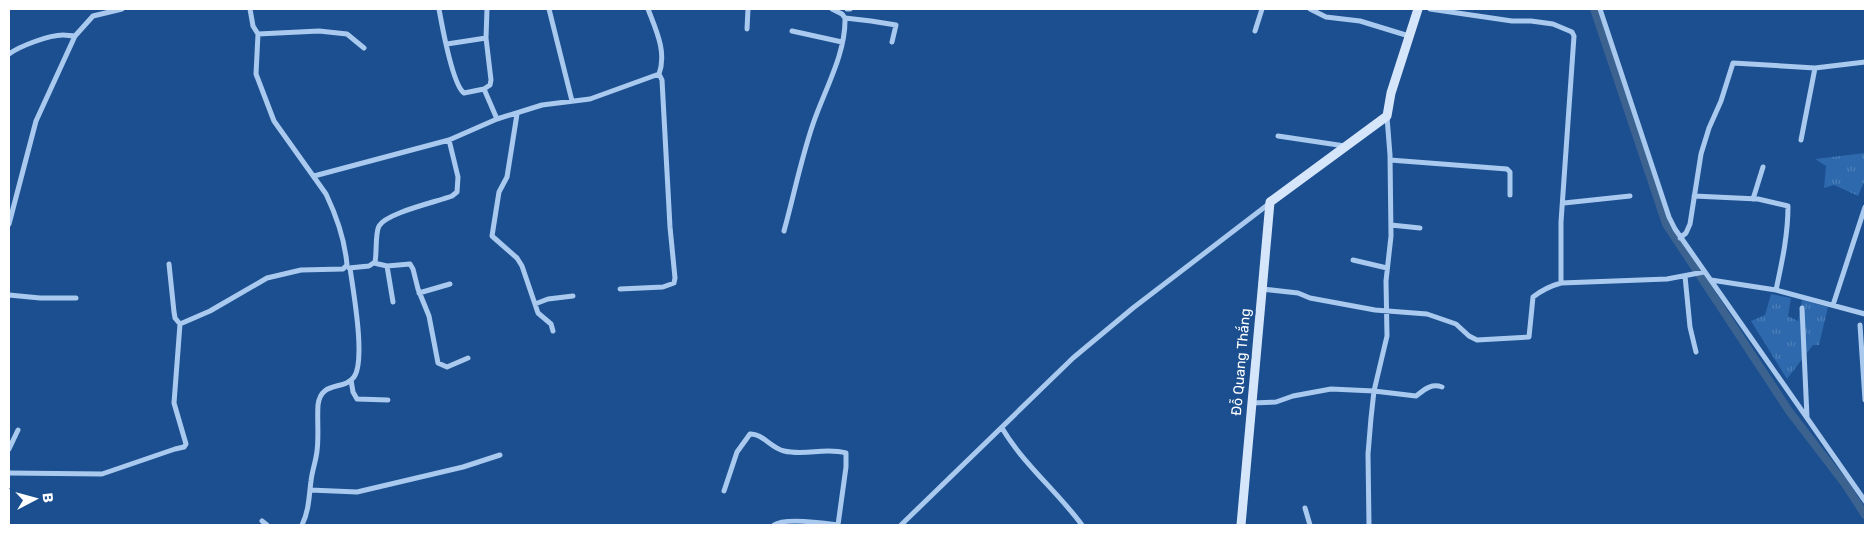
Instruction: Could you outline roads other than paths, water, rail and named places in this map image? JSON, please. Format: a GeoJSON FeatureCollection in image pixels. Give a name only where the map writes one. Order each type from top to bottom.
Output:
{"type":"FeatureCollection","features":[{"type":"Feature","properties":{"kind":"street"},"geometry":{"type":"LineString","coordinates":[[9,224],[36,121],[75,36],[93,16],[122,9]]}},
{"type":"Feature","properties":{"kind":"street"},"geometry":{"type":"LineString","coordinates":[[250,9],[253,26],[258,34],[256,74],[274,121],[314,176],[332,206],[346,254],[359,347],[358,366],[355,375],[351,380],[325,390],[321,395],[318,405],[317,452],[305,518],[302,525]]}},
{"type":"Feature","properties":{"kind":"street"},"geometry":{"type":"LineString","coordinates":[[439,9],[453,69],[461,92],[464,93],[484,90],[490,85],[486,38],[487,9]]}},
{"type":"Feature","properties":{"kind":"street"},"geometry":{"type":"LineString","coordinates":[[549,9],[572,101]]}},
{"type":"Feature","properties":{"kind":"street"},"geometry":{"type":"LineString","coordinates":[[620,289],[663,287],[674,283],[675,278],[670,227],[662,80],[659,74],[662,66],[660,45],[648,9]]}},
{"type":"Feature","properties":{"kind":"street"},"geometry":{"type":"LineString","coordinates":[[747,29],[748,9]]}},
{"type":"Feature","properties":{"kind":"street"},"geometry":{"type":"LineString","coordinates":[[832,9],[871,21],[896,26],[892,42]]}},
{"type":"Feature","properties":{"kind":"street"},"geometry":{"type":"LineString","coordinates":[[1255,31],[1262,9]]}},
{"type":"Feature","properties":{"kind":"street"},"geometry":{"type":"LineString","coordinates":[[1310,9],[1326,18],[1360,21],[1409,36]]}},
{"type":"Feature","properties":{"kind":"street"},"geometry":{"type":"LineString","coordinates":[[1368,525],[1368,454],[1374,391],[1386,336],[1386,281],[1391,225],[1390,160],[1386,116],[1391,93],[1418,9]]}},
{"type":"Feature","properties":{"kind":"street"},"geometry":{"type":"LineString","coordinates":[[1430,9],[1512,21],[1553,24],[1572,32],[1574,36],[1564,203],[1561,222],[1561,283]]}},
{"type":"Feature","properties":{"kind":"street"},"geometry":{"type":"LineString","coordinates":[[1600,9],[1669,217],[1680,238],[1702,272],[1710,280],[1865,501]]}},
{"type":"Feature","properties":{"kind":"street"},"geometry":{"type":"LineString","coordinates":[[784,231],[803,156],[839,56],[846,12]]}},
{"type":"Feature","properties":{"kind":"street"},"geometry":{"type":"LineString","coordinates":[[258,34],[319,31],[347,34],[364,48]]}},
{"type":"Feature","properties":{"kind":"street"},"geometry":{"type":"LineString","coordinates":[[792,31],[842,42]]}},
{"type":"Feature","properties":{"kind":"street"},"geometry":{"type":"LineString","coordinates":[[9,54],[22,47],[55,36],[75,36]]}},
{"type":"Feature","properties":{"kind":"street"},"geometry":{"type":"LineString","coordinates":[[447,44],[486,38]]}},
{"type":"Feature","properties":{"kind":"street"},"geometry":{"type":"LineString","coordinates":[[1680,238],[1686,233],[1690,224],[1701,154],[1709,128],[1721,101],[1732,63],[1815,68],[1865,62]]}},
{"type":"Feature","properties":{"kind":"street"},"geometry":{"type":"LineString","coordinates":[[1801,140],[1815,68]]}},
{"type":"Feature","properties":{"kind":"street"},"geometry":{"type":"LineString","coordinates":[[314,176],[449,140],[497,119],[542,105],[602,95],[659,74]]}},
{"type":"Feature","properties":{"kind":"street"},"geometry":{"type":"LineString","coordinates":[[484,90],[497,119]]}},
{"type":"Feature","properties":{"kind":"street"},"geometry":{"type":"LineString","coordinates":[[517,114],[506,177],[500,192],[492,236],[518,258],[538,313],[551,324],[553,331]]}},
{"type":"Feature","properties":{"kind":"street"},"geometry":{"type":"LineString","coordinates":[[901,525],[1073,358],[1132,308],[1386,116]]}},
{"type":"Feature","properties":{"kind":"street"},"geometry":{"type":"LineString","coordinates":[[1278,136],[1346,147]]}},
{"type":"Feature","properties":{"kind":"street"},"geometry":{"type":"LineString","coordinates":[[374,263],[377,254],[378,230],[383,221],[408,210],[452,196],[457,192],[458,177],[449,140]]}},
{"type":"Feature","properties":{"kind":"street"},"geometry":{"type":"LineString","coordinates":[[1390,160],[1507,169],[1510,172],[1510,195]]}},
{"type":"Feature","properties":{"kind":"street"},"geometry":{"type":"LineString","coordinates":[[1753,199],[1762,167]]}},
{"type":"Feature","properties":{"kind":"street"},"geometry":{"type":"LineString","coordinates":[[1564,203],[1630,196]]}},
{"type":"Feature","properties":{"kind":"street"},"geometry":{"type":"LineString","coordinates":[[1694,196],[1753,199],[1788,206],[1788,225],[1776,290]]}},
{"type":"Feature","properties":{"kind":"street","name":"Đỗ Quang Thắng"},"geometry":{"type":"LineString","coordinates":[[1241,525],[1270,202]]}},
{"type":"Feature","properties":{"kind":"street"},"geometry":{"type":"LineString","coordinates":[[1833,305],[1865,207]]}},
{"type":"Feature","properties":{"kind":"street"},"geometry":{"type":"LineString","coordinates":[[1391,225],[1420,228]]}},
{"type":"Feature","properties":{"kind":"street"},"geometry":{"type":"LineString","coordinates":[[1353,260],[1387,268]]}},
{"type":"Feature","properties":{"kind":"street"},"geometry":{"type":"LineString","coordinates":[[180,324],[210,311],[267,278],[301,270],[364,267],[374,263],[387,266],[410,264],[429,316],[438,363],[447,368],[468,358]]}},
{"type":"Feature","properties":{"kind":"street"},"geometry":{"type":"LineString","coordinates":[[9,473],[102,474],[184,447],[186,444],[174,403],[180,324],[175,318],[169,264]]}},
{"type":"Feature","properties":{"kind":"street"},"geometry":{"type":"LineString","coordinates":[[387,266],[393,302]]}},
{"type":"Feature","properties":{"kind":"street"},"geometry":{"type":"LineString","coordinates":[[1262,289],[1298,293],[1310,298],[1375,310],[1427,314],[1456,324],[1469,336],[1478,340],[1528,337],[1533,297],[1540,291],[1561,283],[1667,278],[1702,272]]}},
{"type":"Feature","properties":{"kind":"street"},"geometry":{"type":"LineString","coordinates":[[1687,275],[1690,327],[1696,352]]}},
{"type":"Feature","properties":{"kind":"street"},"geometry":{"type":"LineString","coordinates":[[1710,280],[1776,290],[1865,314]]}},
{"type":"Feature","properties":{"kind":"street"},"geometry":{"type":"LineString","coordinates":[[419,293],[450,284]]}},
{"type":"Feature","properties":{"kind":"street"},"geometry":{"type":"LineString","coordinates":[[9,295],[40,298],[76,298]]}},
{"type":"Feature","properties":{"kind":"street"},"geometry":{"type":"LineString","coordinates":[[535,304],[574,296]]}},
{"type":"Feature","properties":{"kind":"street"},"geometry":{"type":"LineString","coordinates":[[1802,308],[1807,418]]}},
{"type":"Feature","properties":{"kind":"street"},"geometry":{"type":"LineString","coordinates":[[1860,325],[1865,400]]}},
{"type":"Feature","properties":{"kind":"street"},"geometry":{"type":"LineString","coordinates":[[351,380],[353,392],[357,400],[388,400]]}},
{"type":"Feature","properties":{"kind":"street"},"geometry":{"type":"LineString","coordinates":[[1251,403],[1276,402],[1293,396],[1331,389],[1374,391],[1416,396],[1429,387],[1437,385],[1442,387]]}},
{"type":"Feature","properties":{"kind":"street"},"geometry":{"type":"LineString","coordinates":[[1002,428],[1013,447],[1082,525]]}},
{"type":"Feature","properties":{"kind":"street"},"geometry":{"type":"LineString","coordinates":[[9,449],[18,430]]}},
{"type":"Feature","properties":{"kind":"street"},"geometry":{"type":"LineString","coordinates":[[724,490],[737,452],[750,434],[757,434],[771,445],[787,452],[813,453],[834,450],[846,453],[846,467],[838,525],[791,522],[781,522],[774,525]]}},
{"type":"Feature","properties":{"kind":"street"},"geometry":{"type":"LineString","coordinates":[[310,490],[357,492],[463,467],[500,455]]}},
{"type":"Feature","properties":{"kind":"street"},"geometry":{"type":"LineString","coordinates":[[1306,508],[1310,525]]}},
{"type":"Feature","properties":{"kind":"waterway"},"geometry":{"type":"LineString","coordinates":[[1594,9],[1666,224],[1789,411],[1845,484],[1865,515]]}}]}
